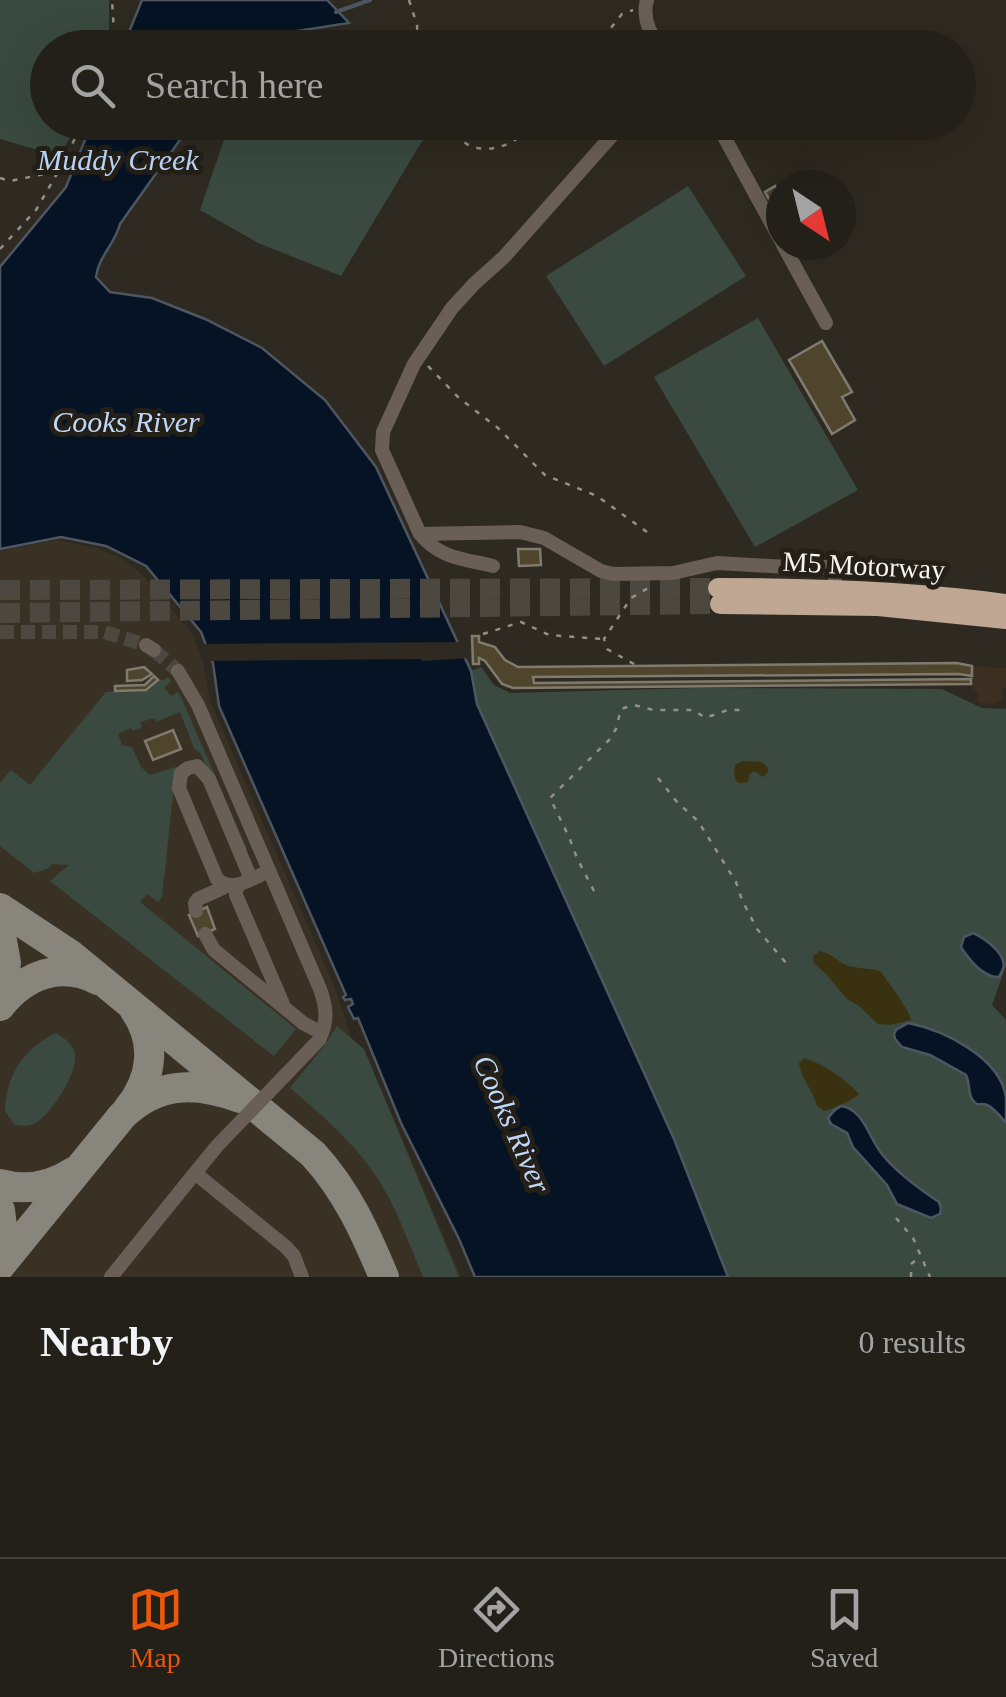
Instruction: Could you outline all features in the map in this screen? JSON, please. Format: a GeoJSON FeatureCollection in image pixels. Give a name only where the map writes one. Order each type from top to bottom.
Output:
{"type":"FeatureCollection","features":[{"type":"Feature","properties":{"kind":"highway","name":"M5 Motorway"},"geometry":{"type":"LineString","coordinates":[[826,593],[1006,619]]}},
{"type":"Feature","properties":{"kind":"highway","name":"M5 Motorway"},"geometry":{"type":"LineString","coordinates":[[719,596],[933,595],[1006,604]]}},
{"type":"Feature","properties":{"kind":"lane"},"geometry":{"type":"LineString","coordinates":[[646,3],[649,30]]}},
{"type":"Feature","properties":{"kind":"lane"},"geometry":{"type":"LineString","coordinates":[[493,566],[452,558],[428,544],[382,450],[383,432],[414,364],[452,308],[504,257],[608,140]]}},
{"type":"Feature","properties":{"kind":"lane"},"geometry":{"type":"LineString","coordinates":[[726,140],[766,214]]}},
{"type":"Feature","properties":{"kind":"lane"},"geometry":{"type":"LineString","coordinates":[[791,260],[826,323]]}},
{"type":"Feature","properties":{"kind":"lane"},"geometry":{"type":"LineString","coordinates":[[420,534],[536,534],[612,574],[657,574],[717,563],[828,567],[836,570],[826,593]]}},
{"type":"Feature","properties":{"kind":"lane"},"geometry":{"type":"LineString","coordinates":[[110,1277],[216,1146],[300,1062],[322,1033],[326,1015],[325,1003],[198,705],[178,671]]}},
{"type":"Feature","properties":{"kind":"lane"},"geometry":{"type":"LineString","coordinates":[[235,883],[178,788],[181,773],[193,766],[209,779],[235,883],[236,894],[286,1009]]}},
{"type":"Feature","properties":{"kind":"lane"},"geometry":{"type":"LineString","coordinates":[[196,911],[198,899],[268,871]]}},
{"type":"Feature","properties":{"kind":"lane"},"geometry":{"type":"LineString","coordinates":[[206,934],[214,950],[303,1023],[322,1033]]}},
{"type":"Feature","properties":{"kind":"lane"},"geometry":{"type":"LineString","coordinates":[[196,1173],[286,1247],[302,1277]]}},
{"type":"Feature","properties":{"kind":"path"},"geometry":{"type":"LineString","coordinates":[[112,0],[114,30]]}},
{"type":"Feature","properties":{"kind":"path"},"geometry":{"type":"LineString","coordinates":[[410,2],[418,30]]}},
{"type":"Feature","properties":{"kind":"path"},"geometry":{"type":"LineString","coordinates":[[610,30],[622,14],[646,3]]}},
{"type":"Feature","properties":{"kind":"path"},"geometry":{"type":"LineString","coordinates":[[0,250],[36,210],[74,140]]}},
{"type":"Feature","properties":{"kind":"path"},"geometry":{"type":"LineString","coordinates":[[462,140],[492,150],[515,140]]}},
{"type":"Feature","properties":{"kind":"path"},"geometry":{"type":"LineString","coordinates":[[0,178],[10,181],[59,170]]}},
{"type":"Feature","properties":{"kind":"path"},"geometry":{"type":"LineString","coordinates":[[420,358],[545,475],[597,496],[647,532]]}},
{"type":"Feature","properties":{"kind":"path"},"geometry":{"type":"LineString","coordinates":[[634,664],[607,650],[604,639],[630,598],[654,584],[657,574]]}},
{"type":"Feature","properties":{"kind":"path"},"geometry":{"type":"LineString","coordinates":[[482,634],[520,622],[549,635],[604,639]]}},
{"type":"Feature","properties":{"kind":"path"},"geometry":{"type":"LineString","coordinates":[[594,891],[550,798],[609,740],[621,710],[634,705],[653,710],[694,710],[704,718],[728,710],[746,710]]}},
{"type":"Feature","properties":{"kind":"path"},"geometry":{"type":"LineString","coordinates":[[658,778],[698,821],[736,882],[757,929],[787,964]]}},
{"type":"Feature","properties":{"kind":"path"},"geometry":{"type":"LineString","coordinates":[[896,1218],[906,1228],[930,1277]]}},
{"type":"Feature","properties":{"kind":"path"},"geometry":{"type":"LineString","coordinates":[[911,1277],[911,1264],[921,1257]]}},
{"type":"Feature","properties":{"kind":"shaded area"},"geometry":{"type":"Polygon","coordinates":[[[58,540],[121,558],[145,577],[193,635],[210,701],[334,986],[352,1039],[364,1049],[461,1277],[0,1277],[0,551],[58,540]]]}},
{"type":"Feature","properties":{"kind":"shaded area"},"geometry":{"type":"Polygon","coordinates":[[[972,666],[1006,668],[1002,701],[978,703],[971,684],[972,666]]]}},
{"type":"Feature","properties":{"kind":"green space"},"geometry":{"type":"Polygon","coordinates":[[[0,0],[109,0],[109,30],[30,30],[30,140],[68,140],[65,147],[55,155],[0,139],[0,0]]]}},
{"type":"Feature","properties":{"kind":"green space"},"geometry":{"type":"Polygon","coordinates":[[[224,140],[423,140],[341,276],[258,243],[200,210],[224,140]]]}},
{"type":"Feature","properties":{"kind":"green space"},"geometry":{"type":"Polygon","coordinates":[[[688,186],[746,276],[604,366],[546,276],[688,186]]]}},
{"type":"Feature","properties":{"kind":"green space"},"geometry":{"type":"Polygon","coordinates":[[[758,318],[858,490],[755,547],[654,377],[758,318]]]}},
{"type":"Feature","properties":{"kind":"green space"},"geometry":{"type":"Polygon","coordinates":[[[481,667],[494,685],[510,693],[697,688],[942,689],[982,708],[1006,709],[1006,965],[992,1005],[1006,1020],[1006,1277],[728,1277],[674,1139],[477,704],[471,671],[481,667]]]}},
{"type":"Feature","properties":{"kind":"green space"},"geometry":{"type":"Polygon","coordinates":[[[168,677],[171,681],[164,688],[171,696],[178,692],[181,697],[247,849],[243,851],[180,712],[156,722],[155,718],[140,722],[142,727],[118,734],[122,745],[132,747],[141,767],[150,775],[176,767],[162,897],[158,902],[147,894],[140,902],[296,1029],[274,1056],[50,881],[69,865],[52,864],[34,873],[0,846],[0,783],[11,770],[30,785],[106,692],[142,690],[168,677]]]}},
{"type":"Feature","properties":{"kind":"green space"},"geometry":{"type":"Polygon","coordinates":[[[337,1026],[364,1049],[459,1277],[423,1277],[394,1208],[369,1166],[332,1125],[290,1088],[337,1026]]]}},
{"type":"Feature","properties":{"kind":"green space"},"geometry":{"type":"Polygon","coordinates":[[[56,1033],[74,1050],[70,1078],[37,1122],[26,1126],[14,1124],[5,1111],[18,1064],[34,1047],[56,1033]]]}},
{"type":"Feature","properties":{"kind":"sand"},"geometry":{"type":"Polygon","coordinates":[[[742,761],[762,762],[768,772],[763,777],[754,771],[748,782],[739,783],[735,765],[742,761]]]}},
{"type":"Feature","properties":{"kind":"sand"},"geometry":{"type":"Polygon","coordinates":[[[820,951],[848,966],[880,971],[911,1020],[878,1024],[847,999],[813,962],[813,956],[820,951]]]}},
{"type":"Feature","properties":{"kind":"sand"},"geometry":{"type":"Polygon","coordinates":[[[804,1058],[834,1073],[859,1094],[824,1111],[817,1106],[802,1074],[799,1063],[804,1058]]]}},
{"type":"Feature","properties":{"kind":"water"},"geometry":{"type":"Polygon","coordinates":[[[142,0],[327,0],[349,23],[304,30],[130,30],[142,0]]]}},
{"type":"Feature","properties":{"kind":"water","name":"Cooks River"},"geometry":{"type":"Polygon","coordinates":[[[85,140],[180,140],[120,224],[96,277],[110,292],[152,298],[262,348],[325,400],[376,467],[471,671],[477,704],[674,1139],[728,1277],[475,1277],[401,1123],[358,1018],[354,1019],[348,1007],[353,1004],[351,999],[343,997],[346,995],[219,706],[213,663],[201,632],[146,566],[106,546],[61,537],[0,549],[0,267],[66,187],[85,140]]]}},
{"type":"Feature","properties":{"kind":"water"},"geometry":{"type":"Polygon","coordinates":[[[973,933],[991,944],[1001,957],[1004,966],[999,977],[982,971],[961,947],[964,937],[973,933]]]}},
{"type":"Feature","properties":{"kind":"water"},"geometry":{"type":"Polygon","coordinates":[[[908,1023],[954,1039],[994,1070],[1006,1098],[1006,1123],[990,1106],[974,1102],[966,1075],[930,1055],[902,1047],[894,1034],[908,1023]]]}},
{"type":"Feature","properties":{"kind":"water"},"geometry":{"type":"Polygon","coordinates":[[[841,1106],[861,1119],[877,1148],[894,1167],[939,1202],[940,1214],[931,1218],[897,1204],[887,1185],[853,1147],[847,1133],[831,1124],[828,1118],[841,1106]]]}},
{"type":"Feature","properties":{"kind":"pier"},"geometry":{"type":"Polygon","coordinates":[[[463,642],[470,658],[422,661],[207,661],[200,644],[463,642]]]}},
{"type":"Feature","properties":{"kind":"building"},"geometry":{"type":"Polygon","coordinates":[[[822,341],[852,392],[842,397],[855,420],[832,434],[789,360],[822,341]]]}},
{"type":"Feature","properties":{"kind":"building"},"geometry":{"type":"Polygon","coordinates":[[[518,549],[540,549],[541,565],[519,566],[518,549]]]}},
{"type":"Feature","properties":{"kind":"building"},"geometry":{"type":"Polygon","coordinates":[[[472,636],[479,636],[479,642],[495,647],[505,660],[518,667],[957,663],[972,666],[972,676],[533,677],[534,683],[971,679],[971,684],[513,688],[502,684],[485,661],[479,658],[479,664],[473,664],[472,636]]]}},
{"type":"Feature","properties":{"kind":"building"},"geometry":{"type":"Polygon","coordinates":[[[144,667],[152,674],[142,680],[127,681],[127,670],[144,667]]]}},
{"type":"Feature","properties":{"kind":"building"},"geometry":{"type":"Polygon","coordinates":[[[154,676],[158,680],[146,690],[115,691],[115,686],[145,685],[154,676]]]}},
{"type":"Feature","properties":{"kind":"building"},"geometry":{"type":"Polygon","coordinates":[[[173,730],[181,749],[153,760],[145,741],[173,730]]]}},
{"type":"Feature","properties":{"kind":"building"},"geometry":{"type":"Polygon","coordinates":[[[207,907],[215,929],[198,936],[189,915],[207,907]]]}},
{"type":"Feature","properties":{"kind":"waterway"},"geometry":{"type":"LineString","coordinates":[[336,12],[370,0]]}},
{"type":"Feature","properties":{"kind":"taxiway"},"geometry":{"type":"LineString","coordinates":[[0,908],[71,955],[313,1154],[345,1197],[384,1277]]}},
{"type":"Feature","properties":{"kind":"taxiway"},"geometry":{"type":"LineString","coordinates":[[0,930],[6,963],[0,998]]}},
{"type":"Feature","properties":{"kind":"taxiway"},"geometry":{"type":"LineString","coordinates":[[0,1006],[21,986],[44,974],[70,972],[98,980]]}},
{"type":"Feature","properties":{"kind":"taxiway"},"geometry":{"type":"LineString","coordinates":[[128,1109],[143,1085],[149,1060],[146,1034],[134,1009]]}},
{"type":"Feature","properties":{"kind":"taxiway"},"geometry":{"type":"LineString","coordinates":[[0,1266],[122,1116],[136,1105],[149,1096],[178,1088],[208,1089],[240,1098]]}},
{"type":"Feature","properties":{"kind":"taxiway"},"geometry":{"type":"LineString","coordinates":[[0,1184],[38,1186],[73,1172]]}},
{"type":"Feature","properties":{"kind":"taxiway"},"geometry":{"type":"LineString","coordinates":[[0,1210],[0,1256]]}},
{"type":"Feature","properties":{"kind":"tunnel"},"geometry":{"type":"LineString","coordinates":[[0,590],[718,588]]}},
{"type":"Feature","properties":{"kind":"tunnel"},"geometry":{"type":"LineString","coordinates":[[0,613],[720,604]]}},
{"type":"Feature","properties":{"kind":"tunnel"},"geometry":{"type":"LineString","coordinates":[[0,632],[104,632],[146,645]]}},
{"type":"Feature","properties":{"kind":"tunnel"},"geometry":{"type":"LineString","coordinates":[[154,650],[178,671]]}},
{"type":"Feature","properties":{"kind":"water label","name":"Muddy Creek"},"geometry":{"type":"Point","coordinates":[118,160]}}]}
